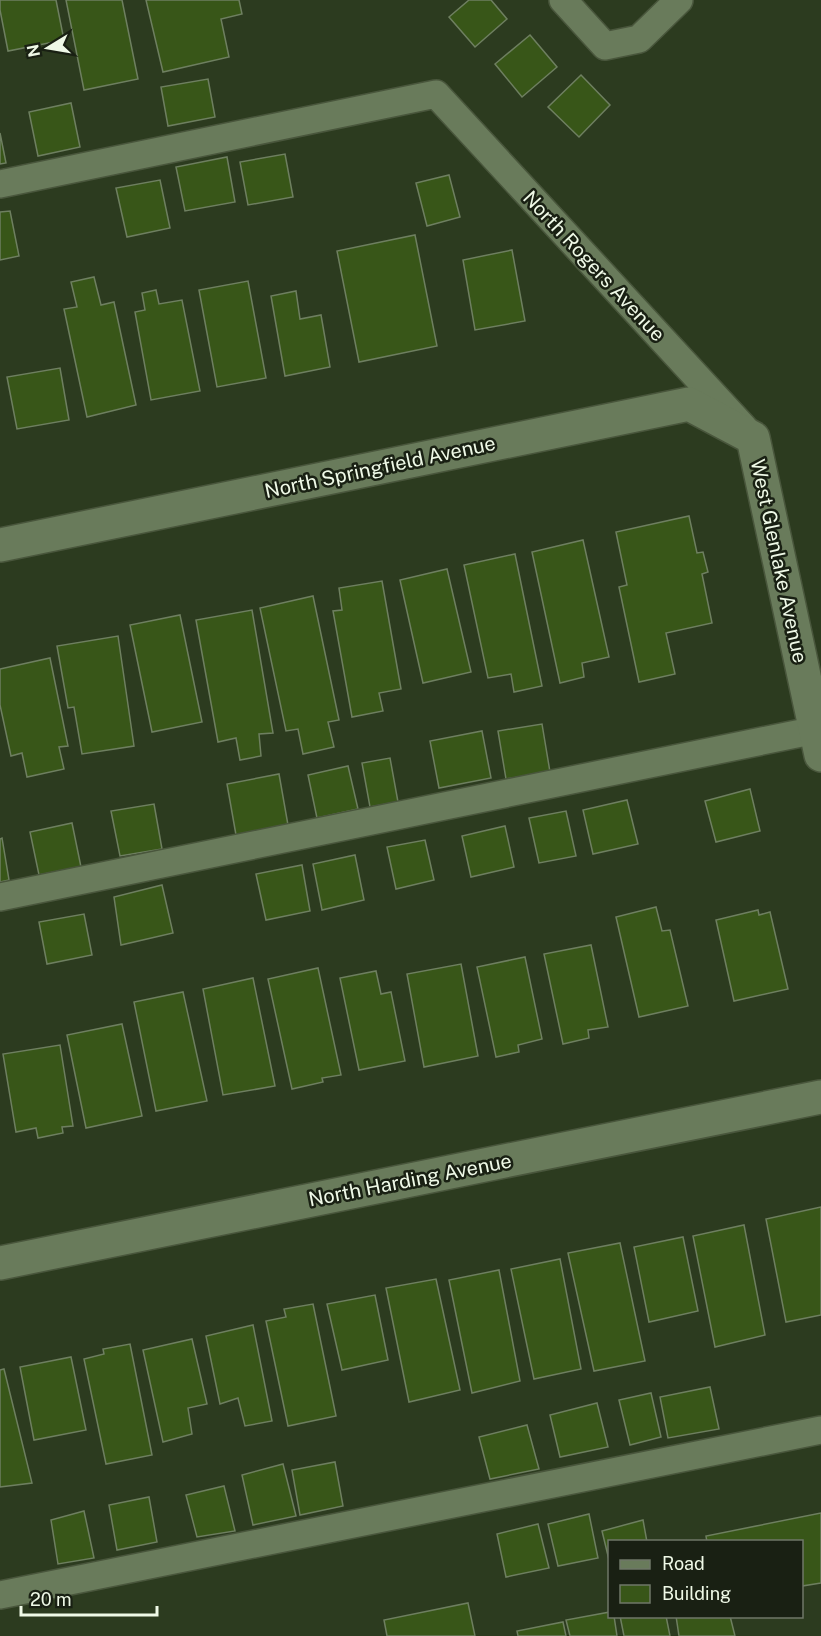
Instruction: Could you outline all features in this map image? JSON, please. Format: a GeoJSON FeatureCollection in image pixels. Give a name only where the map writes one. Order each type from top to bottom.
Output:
{"type":"FeatureCollection","features":[{"type":"Feature","properties":{"kind":"street","name":"North Springfield Avenue"},"geometry":{"type":"LineString","coordinates":[[0,545],[689,404],[753,438]]}},
{"type":"Feature","properties":{"kind":"street","name":"West Glenlake Avenue"},"geometry":{"type":"LineString","coordinates":[[753,438],[818,742]]}},
{"type":"Feature","properties":{"kind":"street","name":"North Harding Avenue"},"geometry":{"type":"LineString","coordinates":[[0,1263],[821,1097]]}},
{"type":"Feature","properties":{"kind":"lane"},"geometry":{"type":"LineString","coordinates":[[563,0],[605,46],[639,39],[679,0]]}},
{"type":"Feature","properties":{"kind":"lane","name":"North Rogers Avenue"},"geometry":{"type":"LineString","coordinates":[[0,184],[436,94],[753,438]]}},
{"type":"Feature","properties":{"kind":"lane"},"geometry":{"type":"LineString","coordinates":[[0,897],[818,742]]}},
{"type":"Feature","properties":{"kind":"lane"},"geometry":{"type":"LineString","coordinates":[[0,1595],[821,1430]]}},
{"type":"Feature","properties":{"kind":"building"},"geometry":{"type":"Polygon","coordinates":[[[0,0],[56,0],[64,40],[8,51],[0,0]]]}},
{"type":"Feature","properties":{"kind":"building"},"geometry":{"type":"Polygon","coordinates":[[[66,0],[122,0],[138,79],[84,90],[66,0]]]}},
{"type":"Feature","properties":{"kind":"building"},"geometry":{"type":"Polygon","coordinates":[[[146,0],[239,0],[242,14],[221,19],[229,57],[163,72],[146,0]]]}},
{"type":"Feature","properties":{"kind":"building"},"geometry":{"type":"Polygon","coordinates":[[[469,0],[491,0],[507,19],[475,47],[449,17],[469,0]]]}},
{"type":"Feature","properties":{"kind":"building"},"geometry":{"type":"Polygon","coordinates":[[[530,35],[557,67],[522,97],[495,64],[530,35]]]}},
{"type":"Feature","properties":{"kind":"building"},"geometry":{"type":"Polygon","coordinates":[[[581,75],[610,105],[579,137],[548,107],[581,75]]]}},
{"type":"Feature","properties":{"kind":"building"},"geometry":{"type":"Polygon","coordinates":[[[208,79],[215,117],[168,126],[161,87],[208,79]]]}},
{"type":"Feature","properties":{"kind":"building"},"geometry":{"type":"Polygon","coordinates":[[[71,103],[80,147],[38,156],[29,112],[71,103]]]}},
{"type":"Feature","properties":{"kind":"building"},"geometry":{"type":"Polygon","coordinates":[[[0,133],[6,163],[0,164],[0,133]]]}},
{"type":"Feature","properties":{"kind":"building"},"geometry":{"type":"Polygon","coordinates":[[[285,154],[293,197],[248,205],[240,162],[285,154]]]}},
{"type":"Feature","properties":{"kind":"building"},"geometry":{"type":"Polygon","coordinates":[[[227,157],[235,202],[185,211],[176,167],[227,157]]]}},
{"type":"Feature","properties":{"kind":"building"},"geometry":{"type":"Polygon","coordinates":[[[449,175],[460,217],[427,226],[416,183],[449,175]]]}},
{"type":"Feature","properties":{"kind":"building"},"geometry":{"type":"Polygon","coordinates":[[[160,180],[170,228],[127,237],[116,188],[160,180]]]}},
{"type":"Feature","properties":{"kind":"building"},"geometry":{"type":"Polygon","coordinates":[[[10,211],[19,256],[0,260],[0,212],[10,211]]]}},
{"type":"Feature","properties":{"kind":"building"},"geometry":{"type":"Polygon","coordinates":[[[415,235],[437,346],[359,362],[337,251],[415,235]]]}},
{"type":"Feature","properties":{"kind":"building"},"geometry":{"type":"Polygon","coordinates":[[[512,250],[525,321],[475,330],[463,260],[512,250]]]}},
{"type":"Feature","properties":{"kind":"building"},"geometry":{"type":"Polygon","coordinates":[[[94,277],[101,305],[114,302],[136,405],[87,417],[64,309],[77,307],[71,282],[94,277]]]}},
{"type":"Feature","properties":{"kind":"building"},"geometry":{"type":"Polygon","coordinates":[[[248,281],[266,378],[217,387],[199,290],[248,281]]]}},
{"type":"Feature","properties":{"kind":"building"},"geometry":{"type":"Polygon","coordinates":[[[156,290],[159,304],[182,300],[200,391],[151,400],[135,312],[145,310],[142,293],[156,290]]]}},
{"type":"Feature","properties":{"kind":"building"},"geometry":{"type":"Polygon","coordinates":[[[296,291],[300,319],[321,315],[330,367],[285,376],[271,296],[296,291]]]}},
{"type":"Feature","properties":{"kind":"building"},"geometry":{"type":"Polygon","coordinates":[[[60,368],[69,420],[17,429],[7,377],[60,368]]]}},
{"type":"Feature","properties":{"kind":"building"},"geometry":{"type":"Polygon","coordinates":[[[689,516],[697,553],[703,552],[708,572],[702,574],[712,623],[666,633],[675,674],[639,682],[619,587],[627,585],[616,532],[689,516]]]}},
{"type":"Feature","properties":{"kind":"building"},"geometry":{"type":"Polygon","coordinates":[[[583,540],[609,657],[582,663],[584,677],[560,683],[532,552],[583,540]]]}},
{"type":"Feature","properties":{"kind":"building"},"geometry":{"type":"Polygon","coordinates":[[[515,554],[542,686],[514,692],[511,674],[488,678],[464,565],[515,554]]]}},
{"type":"Feature","properties":{"kind":"building"},"geometry":{"type":"Polygon","coordinates":[[[447,569],[471,672],[423,683],[400,580],[447,569]]]}},
{"type":"Feature","properties":{"kind":"building"},"geometry":{"type":"Polygon","coordinates":[[[382,581],[401,689],[379,693],[383,711],[352,717],[333,611],[342,610],[339,588],[382,581]]]}},
{"type":"Feature","properties":{"kind":"building"},"geometry":{"type":"Polygon","coordinates":[[[313,596],[339,720],[328,722],[334,747],[303,754],[298,729],[286,731],[260,608],[313,596]]]}},
{"type":"Feature","properties":{"kind":"building"},"geometry":{"type":"Polygon","coordinates":[[[252,610],[273,733],[259,734],[261,756],[240,760],[236,738],[218,742],[196,620],[252,610]]]}},
{"type":"Feature","properties":{"kind":"building"},"geometry":{"type":"Polygon","coordinates":[[[180,615],[202,722],[152,732],[130,625],[180,615]]]}},
{"type":"Feature","properties":{"kind":"building"},"geometry":{"type":"Polygon","coordinates":[[[118,636],[134,746],[82,754],[74,707],[68,708],[57,646],[118,636]]]}},
{"type":"Feature","properties":{"kind":"building"},"geometry":{"type":"Polygon","coordinates":[[[50,658],[68,746],[59,747],[64,769],[27,777],[22,753],[11,756],[0,705],[0,669],[50,658]]]}},
{"type":"Feature","properties":{"kind":"building"},"geometry":{"type":"Polygon","coordinates":[[[542,724],[550,772],[506,779],[498,731],[542,724]]]}},
{"type":"Feature","properties":{"kind":"building"},"geometry":{"type":"Polygon","coordinates":[[[482,731],[491,778],[439,788],[430,741],[482,731]]]}},
{"type":"Feature","properties":{"kind":"building"},"geometry":{"type":"Polygon","coordinates":[[[390,758],[398,802],[370,807],[362,763],[390,758]]]}},
{"type":"Feature","properties":{"kind":"building"},"geometry":{"type":"Polygon","coordinates":[[[348,766],[358,809],[317,818],[308,775],[348,766]]]}},
{"type":"Feature","properties":{"kind":"building"},"geometry":{"type":"Polygon","coordinates":[[[279,774],[288,825],[236,835],[227,784],[279,774]]]}},
{"type":"Feature","properties":{"kind":"building"},"geometry":{"type":"Polygon","coordinates":[[[750,789],[760,831],[716,842],[705,801],[750,789]]]}},
{"type":"Feature","properties":{"kind":"building"},"geometry":{"type":"Polygon","coordinates":[[[627,800],[638,844],[593,854],[583,810],[627,800]]]}},
{"type":"Feature","properties":{"kind":"building"},"geometry":{"type":"Polygon","coordinates":[[[154,804],[162,849],[120,856],[111,811],[154,804]]]}},
{"type":"Feature","properties":{"kind":"building"},"geometry":{"type":"Polygon","coordinates":[[[566,811],[576,856],[539,863],[529,818],[566,811]]]}},
{"type":"Feature","properties":{"kind":"building"},"geometry":{"type":"Polygon","coordinates":[[[72,823],[81,867],[39,875],[30,832],[72,823]]]}},
{"type":"Feature","properties":{"kind":"building"},"geometry":{"type":"Polygon","coordinates":[[[505,826],[514,867],[471,877],[462,836],[505,826]]]}},
{"type":"Feature","properties":{"kind":"building"},"geometry":{"type":"Polygon","coordinates":[[[2,838],[9,880],[0,882],[0,839],[2,838]]]}},
{"type":"Feature","properties":{"kind":"building"},"geometry":{"type":"Polygon","coordinates":[[[425,840],[434,880],[396,889],[387,847],[425,840]]]}},
{"type":"Feature","properties":{"kind":"building"},"geometry":{"type":"Polygon","coordinates":[[[355,855],[364,900],[322,910],[313,864],[355,855]]]}},
{"type":"Feature","properties":{"kind":"building"},"geometry":{"type":"Polygon","coordinates":[[[302,865],[310,911],[266,920],[256,874],[302,865]]]}},
{"type":"Feature","properties":{"kind":"building"},"geometry":{"type":"Polygon","coordinates":[[[162,885],[173,933],[121,945],[114,897],[162,885]]]}},
{"type":"Feature","properties":{"kind":"building"},"geometry":{"type":"Polygon","coordinates":[[[656,907],[662,931],[670,930],[688,1006],[639,1017],[616,917],[656,907]]]}},
{"type":"Feature","properties":{"kind":"building"},"geometry":{"type":"Polygon","coordinates":[[[758,910],[759,915],[770,912],[788,989],[734,1001],[716,920],[758,910]]]}},
{"type":"Feature","properties":{"kind":"building"},"geometry":{"type":"Polygon","coordinates":[[[84,914],[92,955],[47,964],[39,922],[84,914]]]}},
{"type":"Feature","properties":{"kind":"building"},"geometry":{"type":"Polygon","coordinates":[[[591,945],[608,1027],[588,1030],[589,1038],[563,1044],[544,954],[591,945]]]}},
{"type":"Feature","properties":{"kind":"building"},"geometry":{"type":"Polygon","coordinates":[[[525,957],[542,1039],[518,1045],[519,1052],[496,1057],[477,967],[525,957]]]}},
{"type":"Feature","properties":{"kind":"building"},"geometry":{"type":"Polygon","coordinates":[[[461,964],[478,1056],[424,1067],[407,974],[461,964]]]}},
{"type":"Feature","properties":{"kind":"building"},"geometry":{"type":"Polygon","coordinates":[[[318,968],[341,1075],[322,1078],[323,1082],[292,1089],[268,979],[318,968]]]}},
{"type":"Feature","properties":{"kind":"building"},"geometry":{"type":"Polygon","coordinates":[[[376,971],[381,994],[391,992],[405,1061],[359,1070],[340,978],[376,971]]]}},
{"type":"Feature","properties":{"kind":"building"},"geometry":{"type":"Polygon","coordinates":[[[253,978],[275,1086],[223,1095],[203,989],[253,978]]]}},
{"type":"Feature","properties":{"kind":"building"},"geometry":{"type":"Polygon","coordinates":[[[183,992],[207,1101],[156,1111],[134,1002],[183,992]]]}},
{"type":"Feature","properties":{"kind":"building"},"geometry":{"type":"Polygon","coordinates":[[[122,1024],[142,1116],[86,1128],[67,1035],[122,1024]]]}},
{"type":"Feature","properties":{"kind":"building"},"geometry":{"type":"Polygon","coordinates":[[[60,1045],[73,1126],[62,1127],[63,1133],[38,1138],[36,1128],[16,1132],[3,1054],[60,1045]]]}},
{"type":"Feature","properties":{"kind":"building"},"geometry":{"type":"Polygon","coordinates":[[[821,1207],[821,1315],[786,1322],[766,1219],[821,1207]]]}},
{"type":"Feature","properties":{"kind":"building"},"geometry":{"type":"Polygon","coordinates":[[[744,1225],[765,1335],[715,1347],[693,1236],[744,1225]]]}},
{"type":"Feature","properties":{"kind":"building"},"geometry":{"type":"Polygon","coordinates":[[[683,1237],[698,1311],[649,1322],[634,1247],[683,1237]]]}},
{"type":"Feature","properties":{"kind":"building"},"geometry":{"type":"Polygon","coordinates":[[[620,1243],[645,1361],[594,1371],[568,1253],[620,1243]]]}},
{"type":"Feature","properties":{"kind":"building"},"geometry":{"type":"Polygon","coordinates":[[[560,1259],[581,1369],[534,1379],[511,1269],[560,1259]]]}},
{"type":"Feature","properties":{"kind":"building"},"geometry":{"type":"Polygon","coordinates":[[[499,1270],[520,1381],[472,1393],[449,1280],[499,1270]]]}},
{"type":"Feature","properties":{"kind":"building"},"geometry":{"type":"Polygon","coordinates":[[[436,1279],[460,1390],[409,1402],[386,1288],[436,1279]]]}},
{"type":"Feature","properties":{"kind":"building"},"geometry":{"type":"Polygon","coordinates":[[[375,1295],[388,1360],[342,1370],[327,1304],[375,1295]]]}},
{"type":"Feature","properties":{"kind":"building"},"geometry":{"type":"Polygon","coordinates":[[[313,1304],[336,1416],[288,1426],[266,1321],[286,1317],[284,1309],[313,1304]]]}},
{"type":"Feature","properties":{"kind":"building"},"geometry":{"type":"Polygon","coordinates":[[[253,1325],[272,1421],[245,1426],[238,1398],[220,1404],[206,1336],[253,1325]]]}},
{"type":"Feature","properties":{"kind":"building"},"geometry":{"type":"Polygon","coordinates":[[[192,1339],[207,1404],[188,1408],[192,1434],[163,1442],[143,1350],[192,1339]]]}},
{"type":"Feature","properties":{"kind":"building"},"geometry":{"type":"Polygon","coordinates":[[[130,1344],[152,1455],[106,1464],[84,1359],[104,1354],[103,1349],[130,1344]]]}},
{"type":"Feature","properties":{"kind":"building"},"geometry":{"type":"Polygon","coordinates":[[[71,1357],[86,1430],[34,1440],[20,1367],[71,1357]]]}},
{"type":"Feature","properties":{"kind":"building"},"geometry":{"type":"Polygon","coordinates":[[[4,1369],[32,1483],[0,1487],[0,1370],[4,1369]]]}},
{"type":"Feature","properties":{"kind":"building"},"geometry":{"type":"Polygon","coordinates":[[[710,1387],[719,1429],[668,1438],[660,1397],[710,1387]]]}},
{"type":"Feature","properties":{"kind":"building"},"geometry":{"type":"Polygon","coordinates":[[[651,1393],[661,1437],[630,1445],[619,1400],[651,1393]]]}},
{"type":"Feature","properties":{"kind":"building"},"geometry":{"type":"Polygon","coordinates":[[[597,1403],[608,1447],[560,1457],[550,1415],[597,1403]]]}},
{"type":"Feature","properties":{"kind":"building"},"geometry":{"type":"Polygon","coordinates":[[[527,1425],[539,1469],[490,1479],[479,1437],[527,1425]]]}},
{"type":"Feature","properties":{"kind":"building"},"geometry":{"type":"Polygon","coordinates":[[[335,1462],[343,1506],[300,1515],[292,1470],[335,1462]]]}},
{"type":"Feature","properties":{"kind":"building"},"geometry":{"type":"Polygon","coordinates":[[[283,1464],[296,1516],[253,1525],[242,1475],[283,1464]]]}},
{"type":"Feature","properties":{"kind":"building"},"geometry":{"type":"Polygon","coordinates":[[[224,1486],[235,1531],[197,1537],[186,1495],[224,1486]]]}},
{"type":"Feature","properties":{"kind":"building"},"geometry":{"type":"Polygon","coordinates":[[[149,1497],[157,1542],[117,1550],[109,1505],[149,1497]]]}},
{"type":"Feature","properties":{"kind":"building"},"geometry":{"type":"Polygon","coordinates":[[[84,1511],[94,1558],[58,1564],[51,1520],[84,1511]]]}},
{"type":"Feature","properties":{"kind":"building"},"geometry":{"type":"Polygon","coordinates":[[[821,1513],[821,1583],[803,1586],[803,1540],[707,1540],[706,1536],[821,1513]]]}},
{"type":"Feature","properties":{"kind":"building"},"geometry":{"type":"Polygon","coordinates":[[[589,1514],[598,1558],[558,1566],[548,1524],[589,1514]]]}},
{"type":"Feature","properties":{"kind":"building"},"geometry":{"type":"Polygon","coordinates":[[[643,1520],[647,1540],[608,1540],[608,1556],[602,1531],[643,1520]]]}},
{"type":"Feature","properties":{"kind":"building"},"geometry":{"type":"Polygon","coordinates":[[[538,1524],[549,1568],[506,1577],[497,1534],[538,1524]]]}},
{"type":"Feature","properties":{"kind":"building"},"geometry":{"type":"Polygon","coordinates":[[[468,1603],[475,1636],[387,1636],[384,1620],[468,1603]]]}},
{"type":"Feature","properties":{"kind":"building"},"geometry":{"type":"Polygon","coordinates":[[[608,1612],[608,1618],[614,1618],[617,1636],[570,1636],[566,1620],[608,1612]]]}},
{"type":"Feature","properties":{"kind":"building"},"geometry":{"type":"Polygon","coordinates":[[[620,1618],[666,1618],[670,1636],[624,1636],[620,1618]]]}},
{"type":"Feature","properties":{"kind":"building"},"geometry":{"type":"Polygon","coordinates":[[[676,1618],[730,1618],[735,1636],[679,1636],[676,1618]]]}},
{"type":"Feature","properties":{"kind":"building"},"geometry":{"type":"Polygon","coordinates":[[[563,1622],[566,1636],[518,1636],[517,1631],[563,1622]]]}}]}
